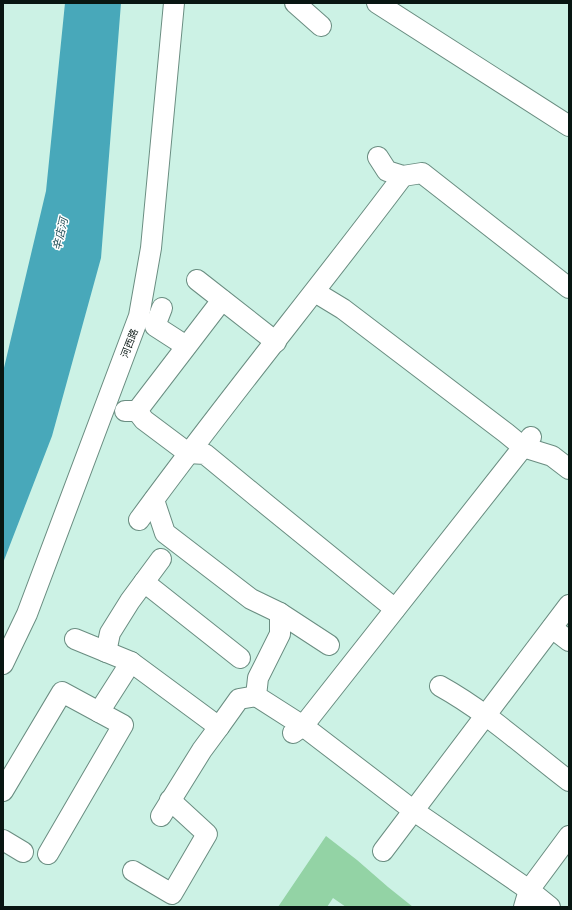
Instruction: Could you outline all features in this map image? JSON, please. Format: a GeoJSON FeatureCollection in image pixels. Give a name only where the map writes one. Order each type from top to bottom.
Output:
{"type":"FeatureCollection","features":[{"type":"Feature","properties":{"kind":"street","name":"河西路"},"geometry":{"type":"LineString","coordinates":[[3,664],[27,614],[139,316],[151,248],[174,3]]}},
{"type":"Feature","properties":{"kind":"street"},"geometry":{"type":"LineString","coordinates":[[295,3],[321,26]]}},
{"type":"Feature","properties":{"kind":"street"},"geometry":{"type":"LineString","coordinates":[[377,3],[569,126]]}},
{"type":"Feature","properties":{"kind":"street"},"geometry":{"type":"LineString","coordinates":[[378,157],[387,171],[403,176],[422,173],[569,288]]}},
{"type":"Feature","properties":{"kind":"street"},"geometry":{"type":"LineString","coordinates":[[139,520],[188,454],[315,292],[403,176]]}},
{"type":"Feature","properties":{"kind":"street"},"geometry":{"type":"LineString","coordinates":[[197,280],[276,342]]}},
{"type":"Feature","properties":{"kind":"street"},"geometry":{"type":"LineString","coordinates":[[315,292],[343,309],[506,433],[527,442],[552,456],[569,469]]}},
{"type":"Feature","properties":{"kind":"street"},"geometry":{"type":"LineString","coordinates":[[222,300],[186,346],[131,411],[188,454],[205,454],[396,609]]}},
{"type":"Feature","properties":{"kind":"street"},"geometry":{"type":"LineString","coordinates":[[162,308],[155,326],[186,346]]}},
{"type":"Feature","properties":{"kind":"street"},"geometry":{"type":"LineString","coordinates":[[298,730],[396,609],[527,442]]}},
{"type":"Feature","properties":{"kind":"street"},"geometry":{"type":"LineString","coordinates":[[154,500],[166,533],[251,599],[280,613],[329,645]]}},
{"type":"Feature","properties":{"kind":"street"},"geometry":{"type":"LineString","coordinates":[[106,652],[110,633],[130,601],[161,559]]}},
{"type":"Feature","properties":{"kind":"street"},"geometry":{"type":"LineString","coordinates":[[144,582],[240,658]]}},
{"type":"Feature","properties":{"kind":"street"},"geometry":{"type":"LineString","coordinates":[[383,851],[569,606]]}},
{"type":"Feature","properties":{"kind":"street"},"geometry":{"type":"LineString","coordinates":[[256,696],[258,678],[280,634],[280,613]]}},
{"type":"Feature","properties":{"kind":"street"},"geometry":{"type":"LineString","coordinates":[[552,628],[569,641]]}},
{"type":"Feature","properties":{"kind":"street"},"geometry":{"type":"LineString","coordinates":[[75,639],[131,662],[219,727]]}},
{"type":"Feature","properties":{"kind":"street"},"geometry":{"type":"LineString","coordinates":[[99,712],[131,662]]}},
{"type":"Feature","properties":{"kind":"street"},"geometry":{"type":"LineString","coordinates":[[440,686],[486,716],[569,781]]}},
{"type":"Feature","properties":{"kind":"street"},"geometry":{"type":"LineString","coordinates":[[3,791],[62,692],[123,725],[48,854]]}},
{"type":"Feature","properties":{"kind":"street"},"geometry":{"type":"LineString","coordinates":[[133,871],[172,894],[207,834],[166,808],[202,750],[239,699],[256,696],[298,730],[414,811],[526,898],[550,907]]}},
{"type":"Feature","properties":{"kind":"street"},"geometry":{"type":"LineString","coordinates":[[526,898],[569,836]]}},
{"type":"Feature","properties":{"kind":"street"},"geometry":{"type":"LineString","coordinates":[[3,840],[23,852]]}},
{"type":"Feature","properties":{"kind":"water","name":"辛店河"},"geometry":{"type":"Polygon","coordinates":[[[65,3],[121,3],[101,258],[52,436],[3,563],[3,372],[46,191],[65,3]]]}},
{"type":"Feature","properties":{"kind":"building"},"geometry":{"type":"Polygon","coordinates":[[[326,836],[413,907],[346,907],[333,898],[327,907],[278,907],[326,836]]]}}]}
